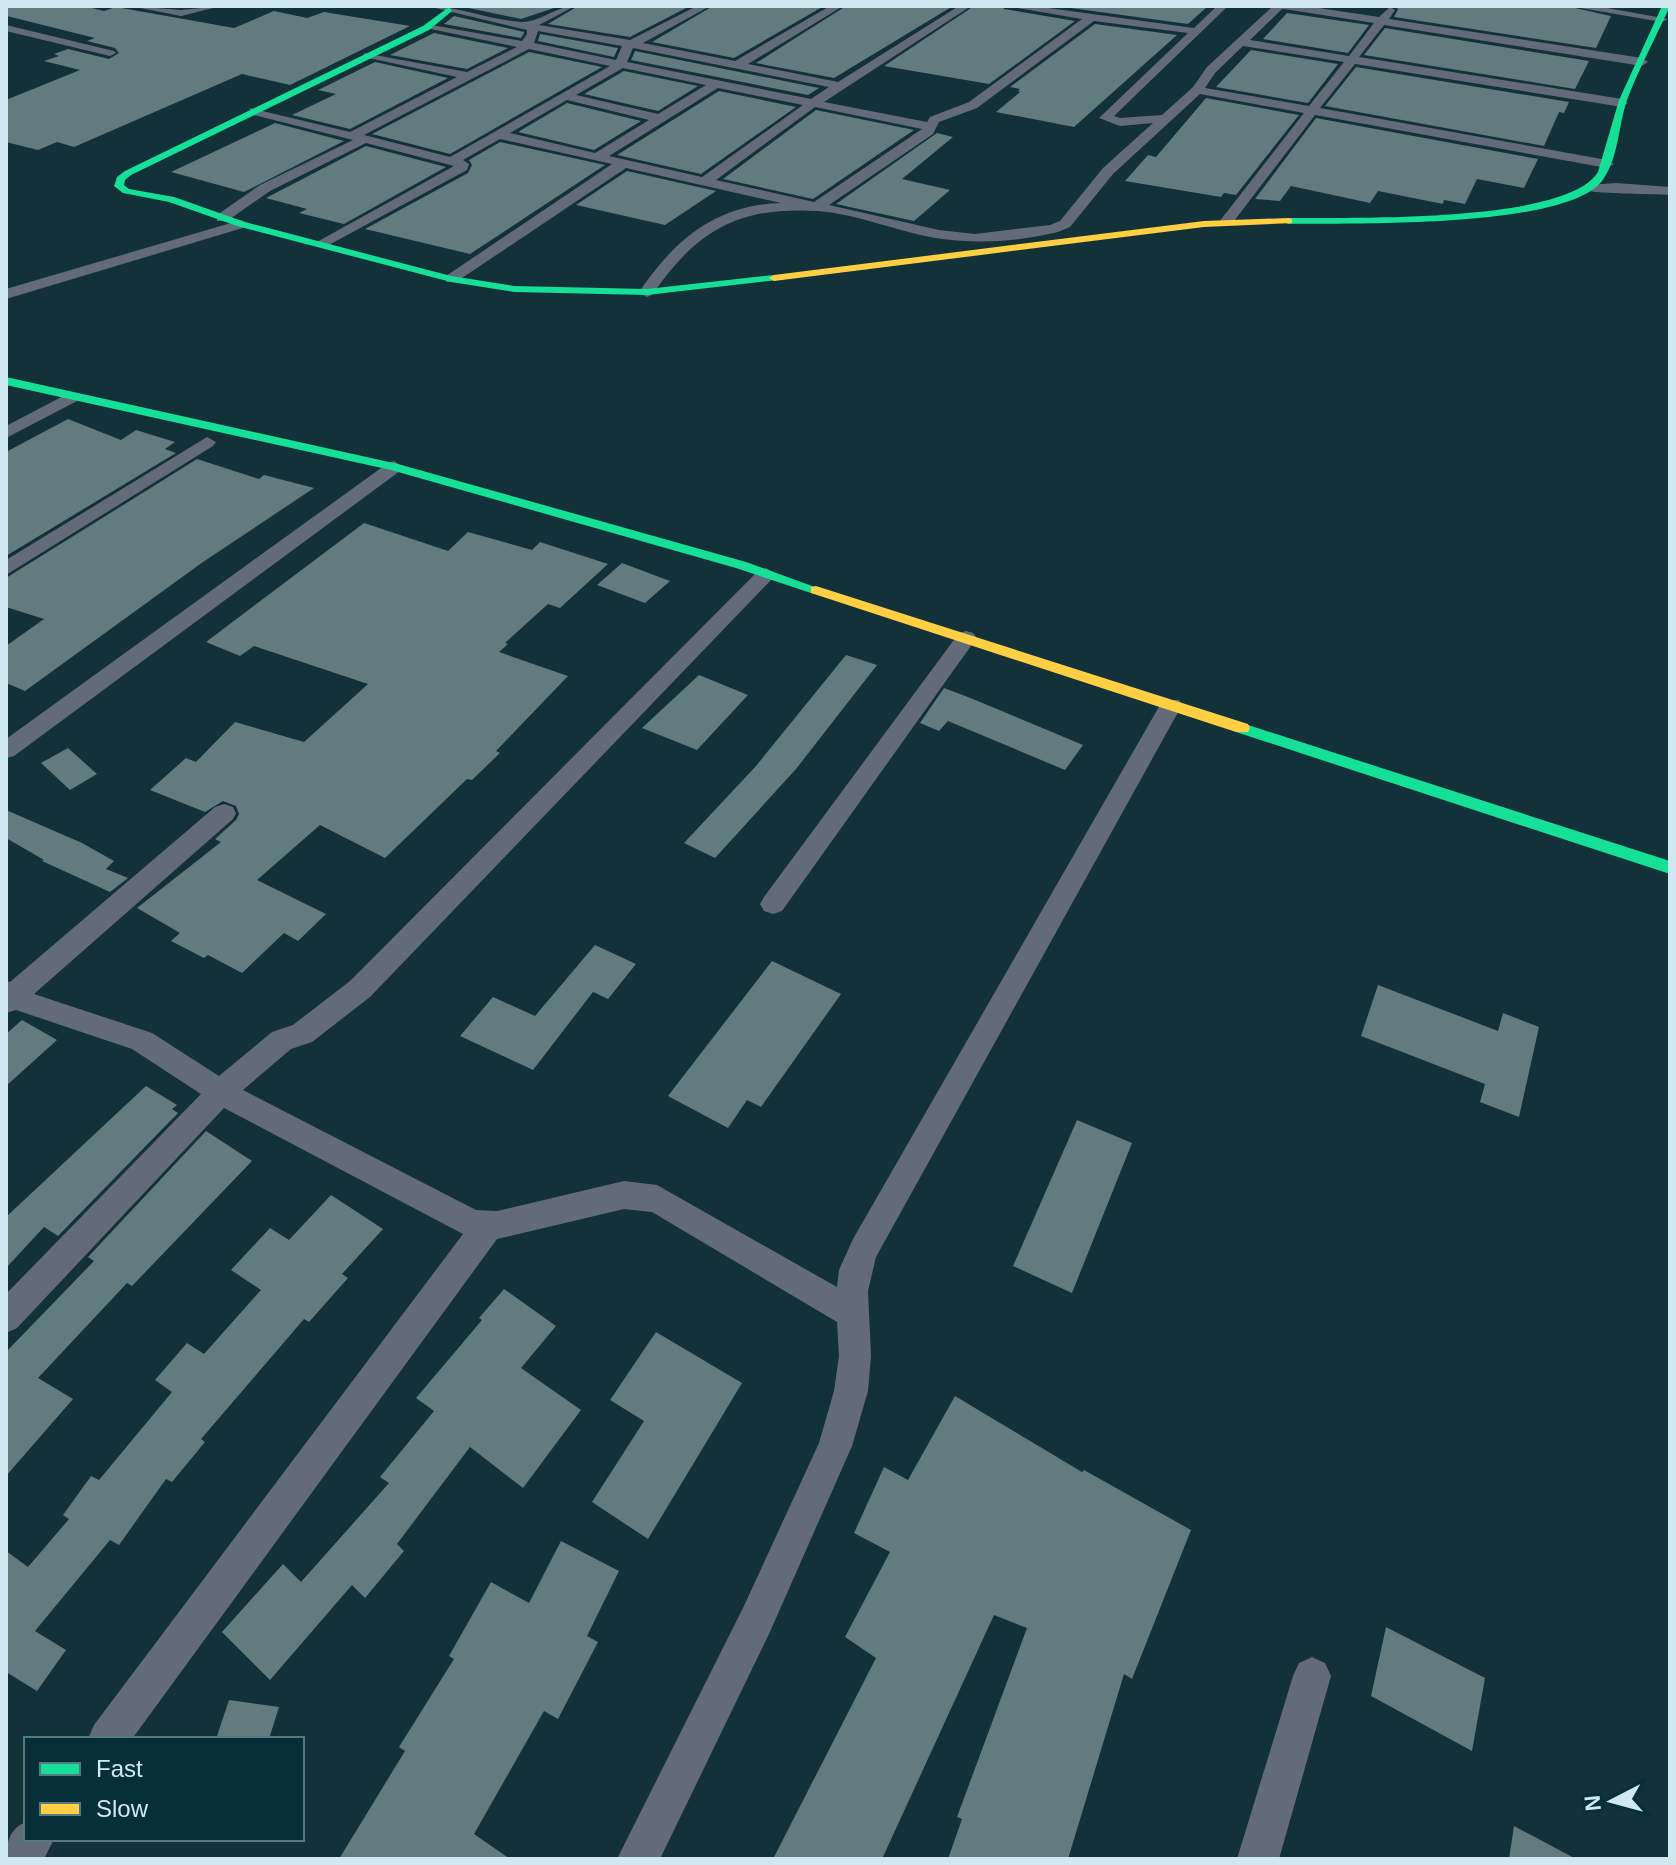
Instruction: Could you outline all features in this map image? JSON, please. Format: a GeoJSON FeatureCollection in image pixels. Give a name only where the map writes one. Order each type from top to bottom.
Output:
{"type":"FeatureCollection","features":[{"type":"Feature","properties":{"kind":"street"},"geometry":{"type":"LineString","coordinates":[[135,6],[181,13],[216,6]]}},
{"type":"Feature","properties":{"kind":"street"},"geometry":{"type":"LineString","coordinates":[[529,27],[570,6]]}},
{"type":"Feature","properties":{"kind":"street"},"geometry":{"type":"LineString","coordinates":[[452,161],[620,65],[624,50],[630,45],[705,6]]}},
{"type":"Feature","properties":{"kind":"street"},"geometry":{"type":"LineString","coordinates":[[736,66],[838,6]]}},
{"type":"Feature","properties":{"kind":"street"},"geometry":{"type":"LineString","coordinates":[[705,181],[813,103],[966,6]]}},
{"type":"Feature","properties":{"kind":"street"},"geometry":{"type":"LineString","coordinates":[[1010,6],[1194,31]]}},
{"type":"Feature","properties":{"kind":"street"},"geometry":{"type":"LineString","coordinates":[[1162,119],[1120,122],[1105,118],[1142,89],[1194,31],[1223,6]]}},
{"type":"Feature","properties":{"kind":"street"},"geometry":{"type":"LineString","coordinates":[[499,135],[958,237],[994,237],[1053,229],[1067,221],[1108,171],[1211,70],[1282,6],[1642,62]]}},
{"type":"Feature","properties":{"kind":"street"},"geometry":{"type":"LineString","coordinates":[[1226,222],[1394,6]]}},
{"type":"Feature","properties":{"kind":"street"},"geometry":{"type":"LineString","coordinates":[[932,127],[430,26],[128,173],[118,183],[126,191],[162,196],[241,224],[451,279],[514,289],[647,292],[1226,222],[1436,216],[1523,210],[1563,202],[1595,184],[1607,164],[1622,103],[1664,12],[1574,6]]}},
{"type":"Feature","properties":{"kind":"street"},"geometry":{"type":"LineString","coordinates":[[430,26],[437,7],[840,86]]}},
{"type":"Feature","properties":{"kind":"street"},"geometry":{"type":"LineString","coordinates":[[647,292],[672,257],[726,218],[750,209],[815,207],[932,127],[935,119],[973,105],[1092,17]]}},
{"type":"Feature","properties":{"kind":"street"},"geometry":{"type":"LineString","coordinates":[[222,218],[265,188],[526,45],[533,34],[529,27]]}},
{"type":"Feature","properties":{"kind":"street"},"geometry":{"type":"LineString","coordinates":[[6,28],[110,53]]}},
{"type":"Feature","properties":{"kind":"street"},"geometry":{"type":"LineString","coordinates":[[1241,42],[1622,103]]}},
{"type":"Feature","properties":{"kind":"street"},"geometry":{"type":"LineString","coordinates":[[368,55],[469,76]]}},
{"type":"Feature","properties":{"kind":"street"},"geometry":{"type":"LineString","coordinates":[[599,156],[716,84],[727,83],[755,69]]}},
{"type":"Feature","properties":{"kind":"street"},"geometry":{"type":"LineString","coordinates":[[1187,94],[1311,109],[1607,164]]}},
{"type":"Feature","properties":{"kind":"street"},"geometry":{"type":"LineString","coordinates":[[564,96],[659,118]]}},
{"type":"Feature","properties":{"kind":"street"},"geometry":{"type":"LineString","coordinates":[[254,111],[463,165],[322,243]]}},
{"type":"Feature","properties":{"kind":"street"},"geometry":{"type":"LineString","coordinates":[[451,279],[625,162]]}},
{"type":"Feature","properties":{"kind":"street"},"geometry":{"type":"LineString","coordinates":[[1589,189],[1628,187],[1670,191]]}},
{"type":"Feature","properties":{"kind":"street"},"geometry":{"type":"LineString","coordinates":[[6,294],[241,224]]}},
{"type":"Feature","properties":{"kind":"street"},"geometry":{"type":"LineString","coordinates":[[6,381],[394,467],[766,574],[1670,868]]}},
{"type":"Feature","properties":{"kind":"street"},"geometry":{"type":"LineString","coordinates":[[6,433],[71,397]]}},
{"type":"Feature","properties":{"kind":"street"},"geometry":{"type":"LineString","coordinates":[[6,569],[207,442]]}},
{"type":"Feature","properties":{"kind":"street"},"geometry":{"type":"LineString","coordinates":[[6,750],[394,467]]}},
{"type":"Feature","properties":{"kind":"street"},"geometry":{"type":"LineString","coordinates":[[6,1317],[221,1092],[263,1054],[282,1040],[302,1034],[360,989],[766,574]]}},
{"type":"Feature","properties":{"kind":"street"},"geometry":{"type":"LineString","coordinates":[[773,904],[966,638]]}},
{"type":"Feature","properties":{"kind":"street"},"geometry":{"type":"LineString","coordinates":[[638,1859],[756,1621],[830,1458],[851,1391],[855,1356],[855,1270],[864,1249],[1171,705]]}},
{"type":"Feature","properties":{"kind":"street"},"geometry":{"type":"LineString","coordinates":[[8,997],[224,813]]}},
{"type":"Feature","properties":{"kind":"street"},"geometry":{"type":"LineString","coordinates":[[8,997],[142,1041],[221,1092],[463,1220],[488,1226],[637,1194],[657,1199],[853,1314]]}},
{"type":"Feature","properties":{"kind":"street"},"geometry":{"type":"LineString","coordinates":[[109,1737],[488,1226]]}},
{"type":"Feature","properties":{"kind":"street"},"geometry":{"type":"LineString","coordinates":[[1258,1859],[1312,1676]]}},
{"type":"Feature","properties":{"kind":"street"},"geometry":{"type":"LineString","coordinates":[[19,1859],[32,1841]]}},
{"type":"Feature","properties":{"kind":"building"},"geometry":{"type":"Polygon","coordinates":[[[8,6],[84,6],[104,11],[116,7],[234,28],[274,11],[307,18],[324,12],[410,26],[290,85],[242,74],[74,147],[57,142],[38,150],[6,142],[6,100],[80,70],[44,61],[59,56],[54,54],[68,49],[109,59],[119,53],[115,48],[87,41],[95,38],[7,16],[8,6]]]}},
{"type":"Feature","properties":{"kind":"building"},"geometry":{"type":"Polygon","coordinates":[[[459,6],[560,6],[521,19],[459,6]]]}},
{"type":"Feature","properties":{"kind":"building"},"geometry":{"type":"Polygon","coordinates":[[[578,6],[690,6],[630,37],[548,24],[578,6]]]}},
{"type":"Feature","properties":{"kind":"building"},"geometry":{"type":"Polygon","coordinates":[[[713,6],[824,6],[734,58],[652,42],[713,6]]]}},
{"type":"Feature","properties":{"kind":"building"},"geometry":{"type":"Polygon","coordinates":[[[846,6],[953,6],[834,78],[756,63],[846,6]]]}},
{"type":"Feature","properties":{"kind":"building"},"geometry":{"type":"Polygon","coordinates":[[[974,6],[1002,6],[1004,9],[1075,21],[989,84],[884,66],[974,6]]]}},
{"type":"Feature","properties":{"kind":"building"},"geometry":{"type":"Polygon","coordinates":[[[1056,6],[1208,6],[1188,24],[1056,6]]]}},
{"type":"Feature","properties":{"kind":"building"},"geometry":{"type":"Polygon","coordinates":[[[1394,6],[1566,6],[1611,16],[1596,48],[1394,17],[1398,9],[1394,6]]]}},
{"type":"Feature","properties":{"kind":"building"},"geometry":{"type":"Polygon","coordinates":[[[1287,13],[1369,25],[1348,53],[1263,39],[1287,13]]]}},
{"type":"Feature","properties":{"kind":"building"},"geometry":{"type":"Polygon","coordinates":[[[454,16],[524,33],[521,38],[444,24],[454,16]]]}},
{"type":"Feature","properties":{"kind":"building"},"geometry":{"type":"Polygon","coordinates":[[[1095,24],[1177,35],[1074,127],[996,112],[1020,92],[1020,89],[1010,87],[1095,24]]]}},
{"type":"Feature","properties":{"kind":"building"},"geometry":{"type":"Polygon","coordinates":[[[1385,28],[1589,61],[1575,89],[1364,55],[1385,28]]]}},
{"type":"Feature","properties":{"kind":"building"},"geometry":{"type":"Polygon","coordinates":[[[434,33],[508,48],[467,69],[390,55],[434,33]]]}},
{"type":"Feature","properties":{"kind":"building"},"geometry":{"type":"Polygon","coordinates":[[[540,34],[618,48],[614,57],[538,41],[540,34]]]}},
{"type":"Feature","properties":{"kind":"building"},"geometry":{"type":"Polygon","coordinates":[[[1251,50],[1338,64],[1308,103],[1216,87],[1251,50]]]}},
{"type":"Feature","properties":{"kind":"building"},"geometry":{"type":"Polygon","coordinates":[[[635,51],[819,88],[808,95],[631,60],[635,51]]]}},
{"type":"Feature","properties":{"kind":"building"},"geometry":{"type":"Polygon","coordinates":[[[529,52],[602,67],[450,154],[372,134],[529,52]]]}},
{"type":"Feature","properties":{"kind":"building"},"geometry":{"type":"Polygon","coordinates":[[[375,62],[448,78],[350,129],[292,115],[336,94],[318,90],[375,62]]]}},
{"type":"Feature","properties":{"kind":"building"},"geometry":{"type":"Polygon","coordinates":[[[1356,67],[1569,102],[1564,113],[1559,112],[1544,146],[1325,106],[1356,67]]]}},
{"type":"Feature","properties":{"kind":"building"},"geometry":{"type":"Polygon","coordinates":[[[624,71],[698,86],[658,111],[584,94],[624,71]]]}},
{"type":"Feature","properties":{"kind":"building"},"geometry":{"type":"Polygon","coordinates":[[[719,91],[796,107],[701,174],[617,155],[719,91]]]}},
{"type":"Feature","properties":{"kind":"building"},"geometry":{"type":"Polygon","coordinates":[[[1206,98],[1299,115],[1236,195],[1224,193],[1221,197],[1125,181],[1148,155],[1156,157],[1206,98]]]}},
{"type":"Feature","properties":{"kind":"building"},"geometry":{"type":"Polygon","coordinates":[[[567,103],[641,121],[594,150],[518,132],[567,103]]]}},
{"type":"Feature","properties":{"kind":"building"},"geometry":{"type":"Polygon","coordinates":[[[816,110],[914,130],[813,199],[723,179],[816,110]]]}},
{"type":"Feature","properties":{"kind":"building"},"geometry":{"type":"Polygon","coordinates":[[[1316,118],[1538,159],[1524,188],[1477,179],[1465,204],[1444,200],[1443,204],[1378,191],[1370,203],[1291,186],[1280,201],[1255,199],[1316,118]]]}},
{"type":"Feature","properties":{"kind":"building"},"geometry":{"type":"Polygon","coordinates":[[[275,123],[344,141],[244,192],[171,172],[275,123]]]}},
{"type":"Feature","properties":{"kind":"building"},"geometry":{"type":"Polygon","coordinates":[[[937,133],[953,137],[902,179],[950,190],[914,221],[836,204],[937,133]]]}},
{"type":"Feature","properties":{"kind":"building"},"geometry":{"type":"Polygon","coordinates":[[[500,142],[605,165],[470,254],[365,229],[468,173],[472,165],[469,160],[500,142]]]}},
{"type":"Feature","properties":{"kind":"building"},"geometry":{"type":"Polygon","coordinates":[[[366,146],[446,167],[344,224],[299,213],[307,209],[266,198],[366,146]]]}},
{"type":"Feature","properties":{"kind":"building"},"geometry":{"type":"Polygon","coordinates":[[[627,171],[716,191],[665,225],[576,205],[627,171]]]}},
{"type":"Feature","properties":{"kind":"building"},"geometry":{"type":"Polygon","coordinates":[[[68,419],[121,440],[136,430],[175,442],[165,449],[176,453],[6,556],[6,452],[68,419]]]}},
{"type":"Feature","properties":{"kind":"building"},"geometry":{"type":"Polygon","coordinates":[[[197,459],[259,479],[264,475],[314,488],[203,562],[25,691],[6,683],[6,646],[44,619],[6,607],[6,578],[197,459]]]}},
{"type":"Feature","properties":{"kind":"building"},"geometry":{"type":"Polygon","coordinates":[[[364,523],[448,551],[468,532],[532,550],[540,542],[608,564],[560,608],[548,604],[499,652],[568,676],[472,780],[467,779],[385,858],[320,825],[257,880],[326,914],[298,941],[284,933],[242,973],[208,955],[204,958],[171,941],[180,933],[137,908],[221,842],[215,839],[236,820],[239,814],[236,806],[223,801],[205,812],[150,790],[186,758],[196,762],[235,722],[304,742],[368,684],[254,646],[240,656],[206,642],[364,523]]]}},
{"type":"Feature","properties":{"kind":"building"},"geometry":{"type":"Polygon","coordinates":[[[622,563],[670,581],[645,603],[597,585],[622,563]]]}},
{"type":"Feature","properties":{"kind":"building"},"geometry":{"type":"Polygon","coordinates":[[[846,655],[877,665],[796,769],[715,858],[684,843],[756,766],[846,655]]]}},
{"type":"Feature","properties":{"kind":"building"},"geometry":{"type":"Polygon","coordinates":[[[699,675],[748,695],[697,750],[642,728],[699,675]]]}},
{"type":"Feature","properties":{"kind":"building"},"geometry":{"type":"Polygon","coordinates":[[[944,688],[1083,745],[1065,770],[948,721],[939,731],[920,723],[944,688]]]}},
{"type":"Feature","properties":{"kind":"building"},"geometry":{"type":"Polygon","coordinates":[[[68,748],[97,774],[70,790],[41,763],[68,748]]]}},
{"type":"Feature","properties":{"kind":"building"},"geometry":{"type":"Polygon","coordinates":[[[6,810],[82,843],[114,861],[106,869],[128,878],[110,892],[42,861],[6,838],[6,810]]]}},
{"type":"Feature","properties":{"kind":"building"},"geometry":{"type":"Polygon","coordinates":[[[595,945],[636,964],[608,999],[593,992],[533,1070],[460,1036],[493,997],[535,1016],[595,945]]]}},
{"type":"Feature","properties":{"kind":"building"},"geometry":{"type":"Polygon","coordinates":[[[772,961],[841,994],[761,1107],[747,1100],[728,1128],[668,1096],[772,961]]]}},
{"type":"Feature","properties":{"kind":"building"},"geometry":{"type":"Polygon","coordinates":[[[1378,985],[1498,1031],[1503,1013],[1539,1027],[1519,1117],[1480,1102],[1485,1084],[1361,1036],[1378,985]]]}},
{"type":"Feature","properties":{"kind":"building"},"geometry":{"type":"Polygon","coordinates":[[[22,1020],[57,1040],[6,1086],[6,1034],[22,1020]]]}},
{"type":"Feature","properties":{"kind":"building"},"geometry":{"type":"Polygon","coordinates":[[[146,1086],[177,1105],[172,1109],[178,1113],[58,1236],[44,1227],[6,1268],[6,1217],[146,1086]]]}},
{"type":"Feature","properties":{"kind":"building"},"geometry":{"type":"Polygon","coordinates":[[[1077,1120],[1132,1143],[1072,1293],[1013,1266],[1077,1120]]]}},
{"type":"Feature","properties":{"kind":"building"},"geometry":{"type":"Polygon","coordinates":[[[206,1131],[252,1161],[132,1286],[127,1283],[38,1378],[73,1399],[6,1476],[6,1352],[94,1261],[88,1257],[206,1131]]]}},
{"type":"Feature","properties":{"kind":"building"},"geometry":{"type":"Polygon","coordinates":[[[331,1195],[383,1229],[342,1274],[348,1278],[309,1322],[304,1319],[201,1439],[205,1442],[172,1482],[166,1479],[119,1545],[110,1540],[35,1631],[66,1650],[37,1691],[6,1672],[6,1551],[28,1567],[69,1519],[63,1515],[91,1476],[99,1480],[172,1392],[155,1380],[187,1343],[204,1354],[261,1290],[231,1270],[270,1228],[289,1240],[331,1195]]]}},
{"type":"Feature","properties":{"kind":"building"},"geometry":{"type":"Polygon","coordinates":[[[504,1289],[556,1326],[521,1368],[581,1410],[523,1488],[470,1447],[397,1544],[404,1551],[365,1598],[352,1585],[270,1680],[222,1632],[283,1564],[301,1582],[389,1483],[380,1477],[434,1411],[416,1398],[504,1289]]]}},
{"type":"Feature","properties":{"kind":"building"},"geometry":{"type":"Polygon","coordinates":[[[656,1332],[742,1383],[648,1539],[592,1502],[644,1421],[610,1400],[656,1332]]]}},
{"type":"Feature","properties":{"kind":"building"},"geometry":{"type":"Polygon","coordinates":[[[955,1396],[1082,1472],[1084,1470],[1191,1530],[1132,1679],[1124,1674],[1068,1859],[948,1859],[962,1819],[957,1817],[1027,1628],[994,1615],[882,1859],[773,1859],[876,1658],[845,1637],[890,1552],[854,1533],[884,1467],[908,1480],[955,1396]]]}},
{"type":"Feature","properties":{"kind":"building"},"geometry":{"type":"Polygon","coordinates":[[[561,1541],[619,1571],[587,1636],[598,1642],[558,1719],[544,1711],[474,1834],[510,1859],[339,1859],[405,1751],[399,1747],[454,1659],[449,1656],[491,1582],[529,1603],[561,1541]]]}},
{"type":"Feature","properties":{"kind":"building"},"geometry":{"type":"Polygon","coordinates":[[[1386,1627],[1485,1678],[1472,1751],[1371,1696],[1386,1627]]]}},
{"type":"Feature","properties":{"kind":"building"},"geometry":{"type":"Polygon","coordinates":[[[229,1700],[279,1707],[270,1737],[217,1737],[229,1700]]]}},
{"type":"Feature","properties":{"kind":"building"},"geometry":{"type":"Polygon","coordinates":[[[1514,1826],[1576,1859],[1509,1859],[1514,1826]]]}},
{"type":"Feature","properties":{"kind":"traffic: fast"},"geometry":{"type":"LineString","coordinates":[[1288,221],[1403,219],[1501,212],[1544,205],[1577,195],[1597,181],[1603,172],[1623,100],[1666,6]]}},
{"type":"Feature","properties":{"kind":"traffic: fast"},"geometry":{"type":"LineString","coordinates":[[449,9],[426,28],[128,173],[120,179],[119,186],[126,191],[171,199],[241,224],[451,279],[514,289],[647,292],[774,278]]}},
{"type":"Feature","properties":{"kind":"traffic: fast"},"geometry":{"type":"LineString","coordinates":[[6,381],[394,467],[741,565],[816,590]]}},
{"type":"Feature","properties":{"kind":"traffic: fast"},"geometry":{"type":"LineString","coordinates":[[1242,728],[1670,868]]}},
{"type":"Feature","properties":{"kind":"traffic: slow"},"geometry":{"type":"LineString","coordinates":[[774,278],[1204,224],[1288,221]]}},
{"type":"Feature","properties":{"kind":"traffic: slow"},"geometry":{"type":"LineString","coordinates":[[816,590],[1242,728]]}}]}
